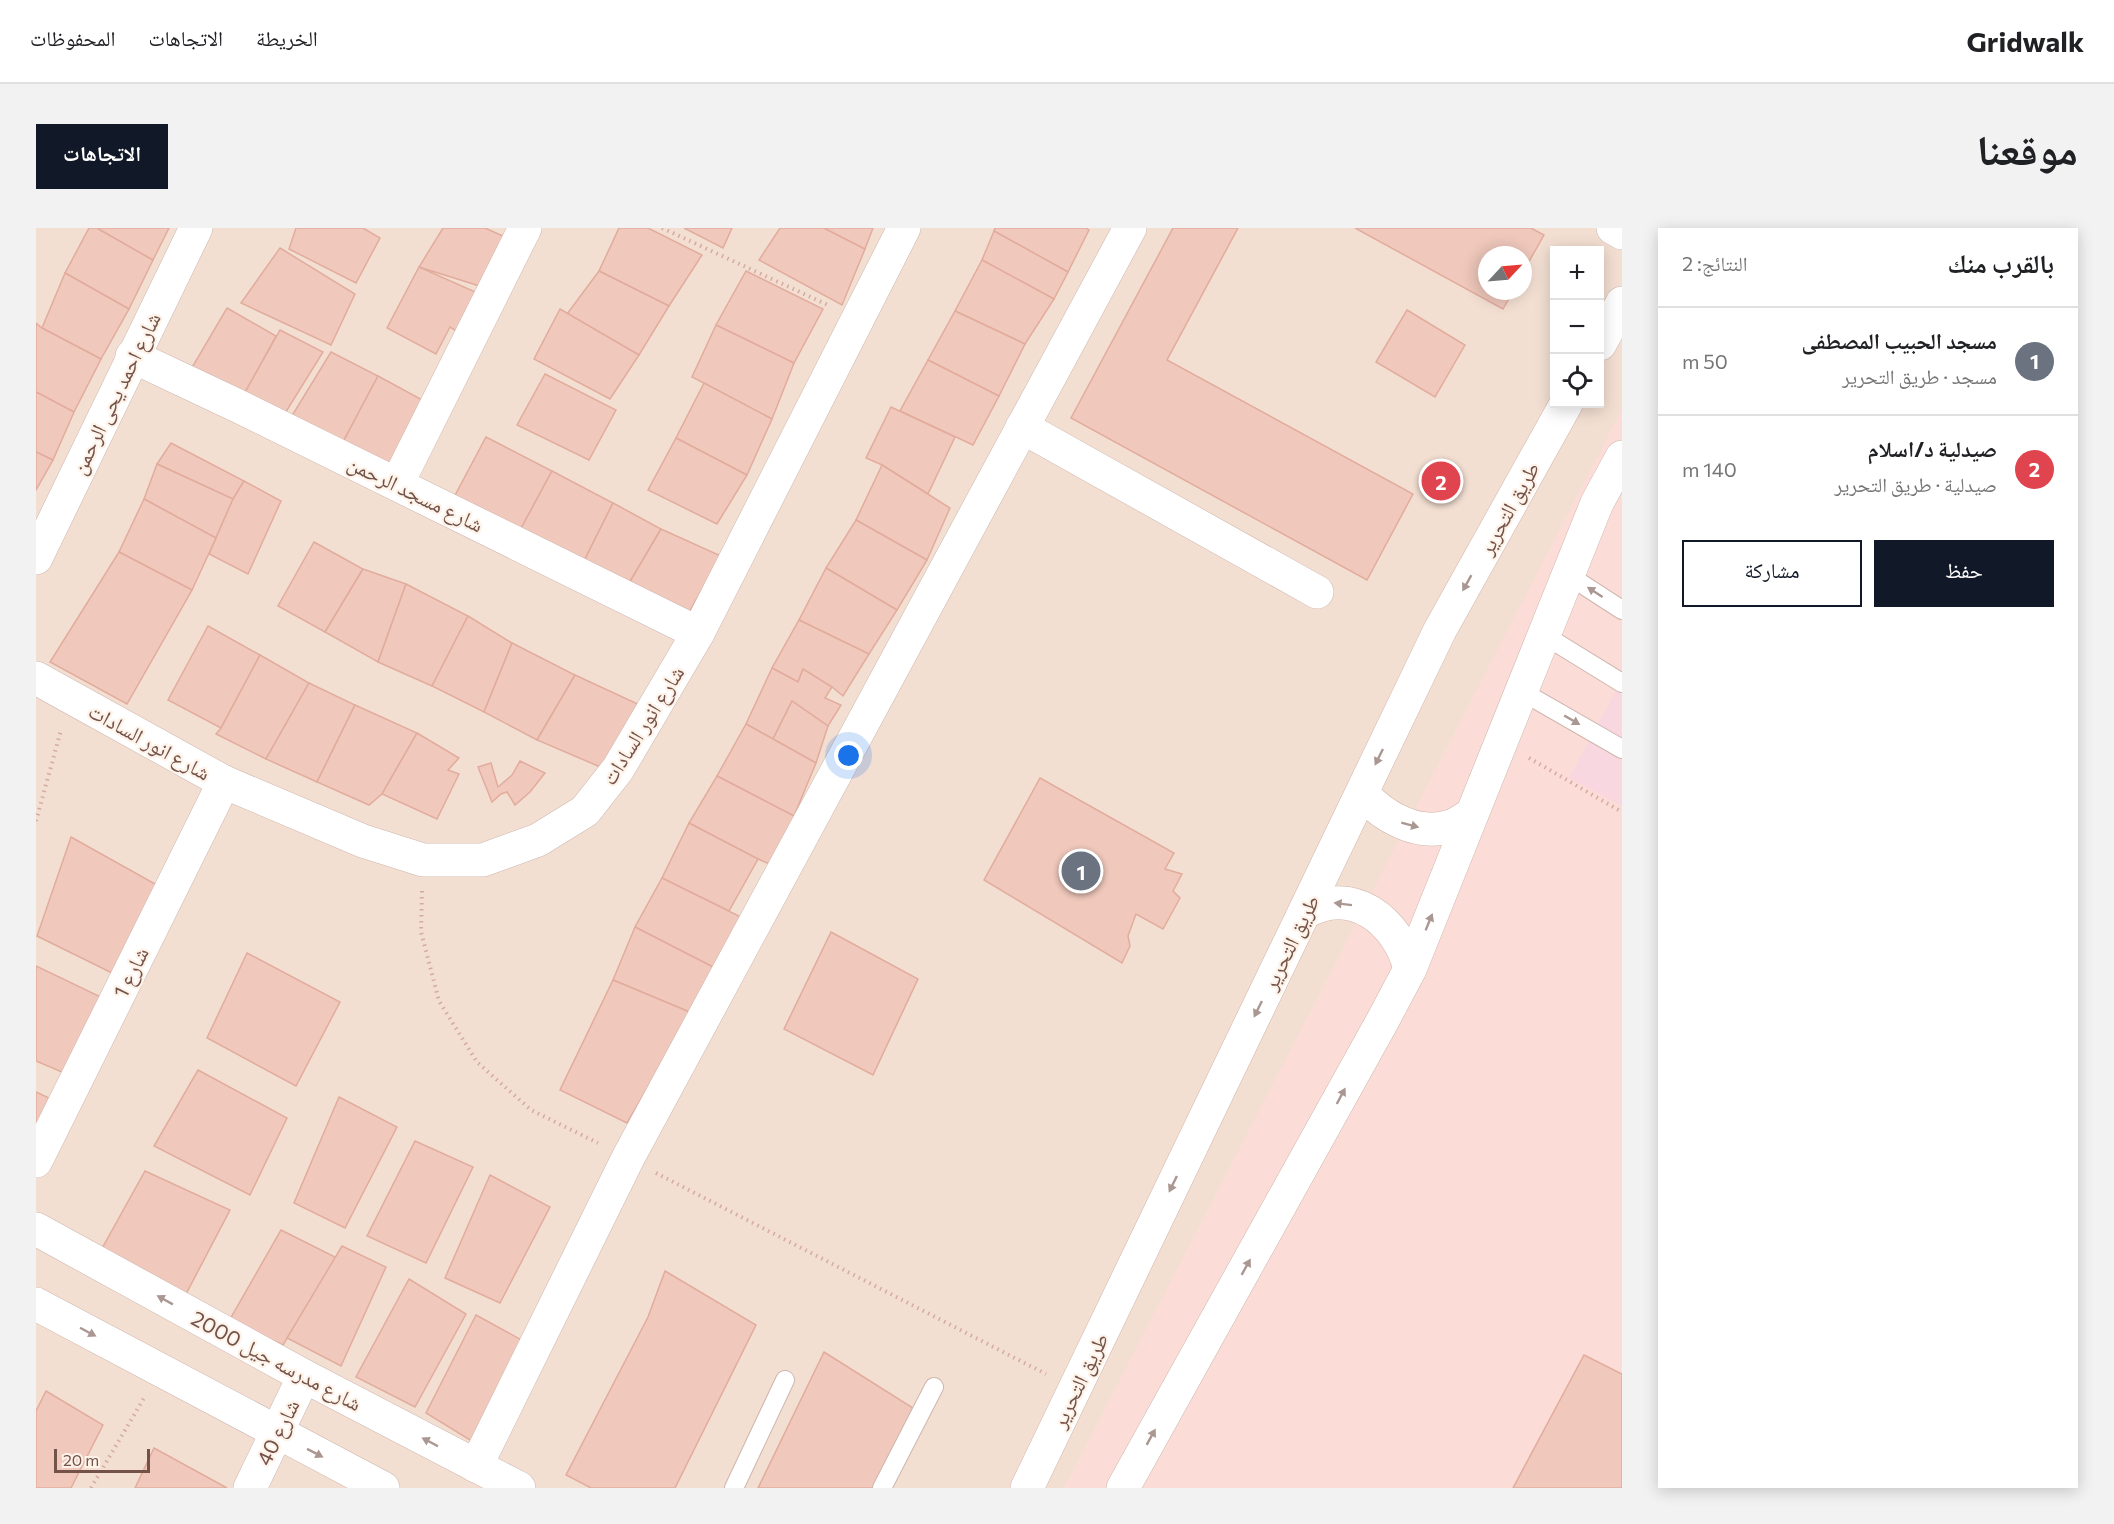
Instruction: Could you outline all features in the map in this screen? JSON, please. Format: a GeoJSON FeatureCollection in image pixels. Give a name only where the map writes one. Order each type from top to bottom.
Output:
{"type":"FeatureCollection","features":[{"type":"Feature","properties":{"kind":"street","name":"شارع احمد يحى الرحمن"},"geometry":{"type":"LineString","coordinates":[[36,558],[196,228]]}},
{"type":"Feature","properties":{"kind":"street"},"geometry":{"type":"LineString","coordinates":[[397,484],[525,228]]}},
{"type":"Feature","properties":{"kind":"street","name":"شارع انور السادات"},"geometry":{"type":"LineString","coordinates":[[36,678],[224,782],[363,841],[423,860],[483,860],[538,840],[585,811],[618,769],[698,633],[904,228]]}},
{"type":"Feature","properties":{"kind":"street"},"geometry":{"type":"LineString","coordinates":[[476,1466],[628,1158],[1130,228]]}},
{"type":"Feature","properties":{"kind":"street"},"geometry":{"type":"LineString","coordinates":[[1613,228],[1622,233]]}},
{"type":"Feature","properties":{"kind":"street"},"geometry":{"type":"LineString","coordinates":[[1604,335],[1622,303]]}},
{"type":"Feature","properties":{"kind":"street","name":"شارع مسجد الرحمن"},"geometry":{"type":"LineString","coordinates":[[132,356],[698,633]]}},
{"type":"Feature","properties":{"kind":"street","name":"طريق التحرير"},"geometry":{"type":"LineString","coordinates":[[1027,1488],[1440,630],[1564,408]]}},
{"type":"Feature","properties":{"kind":"street"},"geometry":{"type":"LineString","coordinates":[[1022,427],[1317,592]]}},
{"type":"Feature","properties":{"kind":"street"},"geometry":{"type":"LineString","coordinates":[[1123,1488],[1410,969],[1597,503],[1622,457]]}},
{"type":"Feature","properties":{"kind":"street","name":"شارع 1"},"geometry":{"type":"LineString","coordinates":[[36,1161],[224,782]]}},
{"type":"Feature","properties":{"kind":"street"},"geometry":{"type":"LineString","coordinates":[[1362,793],[1385,815],[1417,828],[1452,826],[1472,814]]}},
{"type":"Feature","properties":{"kind":"street"},"geometry":{"type":"LineString","coordinates":[[1304,913],[1318,905],[1333,903],[1349,904],[1378,916],[1395,933],[1406,953],[1410,969]]}},
{"type":"Feature","properties":{"kind":"street","name":"شارع مدرسه جيل 2000"},"geometry":{"type":"LineString","coordinates":[[36,1229],[304,1376],[519,1488]]}},
{"type":"Feature","properties":{"kind":"street"},"geometry":{"type":"LineString","coordinates":[[36,1304],[383,1488]]}},
{"type":"Feature","properties":{"kind":"street","name":"شارع 40"},"geometry":{"type":"LineString","coordinates":[[250,1488],[304,1376]]}},
{"type":"Feature","properties":{"kind":"lane"},"geometry":{"type":"LineString","coordinates":[[1568,575],[1622,610]]}},
{"type":"Feature","properties":{"kind":"lane"},"geometry":{"type":"LineString","coordinates":[[1544,635],[1622,683]]}},
{"type":"Feature","properties":{"kind":"lane"},"geometry":{"type":"LineString","coordinates":[[1521,691],[1622,749]]}},
{"type":"Feature","properties":{"kind":"lane"},"geometry":{"type":"LineString","coordinates":[[734,1488],[786,1380]]}},
{"type":"Feature","properties":{"kind":"lane"},"geometry":{"type":"LineString","coordinates":[[882,1488],[934,1387]]}},
{"type":"Feature","properties":{"kind":"path"},"geometry":{"type":"LineString","coordinates":[[662,228],[858,318]]}},
{"type":"Feature","properties":{"kind":"path"},"geometry":{"type":"LineString","coordinates":[[36,821],[70,697]]}},
{"type":"Feature","properties":{"kind":"path"},"geometry":{"type":"LineString","coordinates":[[1501,742],[1622,812]]}},
{"type":"Feature","properties":{"kind":"path"},"geometry":{"type":"LineString","coordinates":[[423,860],[421,932],[439,1001],[477,1062],[531,1110],[1075,1388]]}},
{"type":"Feature","properties":{"kind":"path"},"geometry":{"type":"LineString","coordinates":[[91,1488],[160,1370]]}},
{"type":"Feature","properties":{"kind":"shaded area"},"geometry":{"type":"Polygon","coordinates":[[[36,228],[1622,228],[1622,1488],[36,1488],[36,228]]]}},
{"type":"Feature","properties":{"kind":"shaded area"},"geometry":{"type":"Polygon","coordinates":[[[1622,409],[1622,1488],[1064,1488],[1622,409]]]}},
{"type":"Feature","properties":{"kind":"shaded area"},"geometry":{"type":"Polygon","coordinates":[[[1622,680],[1622,806],[1569,778],[1622,680]]]}},
{"type":"Feature","properties":{"kind":"building"},"geometry":{"type":"Polygon","coordinates":[[[89,228],[97,228],[153,260],[129,309],[65,273],[89,228]]]}},
{"type":"Feature","properties":{"kind":"building"},"geometry":{"type":"Polygon","coordinates":[[[97,228],[169,228],[153,260],[97,228]]]}},
{"type":"Feature","properties":{"kind":"building"},"geometry":{"type":"Polygon","coordinates":[[[296,228],[363,228],[380,238],[356,283],[289,249],[296,228]]]}},
{"type":"Feature","properties":{"kind":"building"},"geometry":{"type":"Polygon","coordinates":[[[443,228],[485,228],[512,240],[486,288],[419,267],[443,228]]]}},
{"type":"Feature","properties":{"kind":"building"},"geometry":{"type":"Polygon","coordinates":[[[619,228],[648,228],[702,255],[669,306],[599,271],[619,228]]]}},
{"type":"Feature","properties":{"kind":"building"},"geometry":{"type":"Polygon","coordinates":[[[684,228],[732,228],[723,248],[684,228]]]}},
{"type":"Feature","properties":{"kind":"building"},"geometry":{"type":"Polygon","coordinates":[[[780,228],[824,228],[865,249],[842,305],[759,260],[780,228]]]}},
{"type":"Feature","properties":{"kind":"building"},"geometry":{"type":"Polygon","coordinates":[[[824,228],[873,228],[865,249],[824,228]]]}},
{"type":"Feature","properties":{"kind":"building"},"geometry":{"type":"Polygon","coordinates":[[[995,228],[1086,228],[1089,230],[1068,272],[994,231],[995,228]]]}},
{"type":"Feature","properties":{"kind":"building"},"geometry":{"type":"Polygon","coordinates":[[[1173,228],[1238,228],[1167,360],[1413,494],[1367,580],[1071,418],[1173,228]]]}},
{"type":"Feature","properties":{"kind":"building"},"geometry":{"type":"Polygon","coordinates":[[[1355,228],[1531,228],[1544,235],[1532,256],[1532,246],[1478,246],[1478,295],[1355,228]]]}},
{"type":"Feature","properties":{"kind":"building"},"geometry":{"type":"Polygon","coordinates":[[[994,231],[1068,272],[1054,299],[982,260],[994,231]]]}},
{"type":"Feature","properties":{"kind":"building"},"geometry":{"type":"Polygon","coordinates":[[[280,248],[355,294],[331,345],[241,303],[280,248]]]}},
{"type":"Feature","properties":{"kind":"building"},"geometry":{"type":"Polygon","coordinates":[[[982,260],[1054,299],[1025,344],[955,311],[982,260]]]}},
{"type":"Feature","properties":{"kind":"building"},"geometry":{"type":"Polygon","coordinates":[[[419,267],[480,294],[461,334],[450,327],[436,354],[387,328],[419,267]]]}},
{"type":"Feature","properties":{"kind":"building"},"geometry":{"type":"Polygon","coordinates":[[[599,271],[669,306],[639,355],[567,314],[599,271]]]}},
{"type":"Feature","properties":{"kind":"building"},"geometry":{"type":"Polygon","coordinates":[[[746,271],[823,309],[794,363],[716,325],[746,271]]]}},
{"type":"Feature","properties":{"kind":"building"},"geometry":{"type":"Polygon","coordinates":[[[65,273],[129,309],[101,359],[42,328],[65,273]]]}},
{"type":"Feature","properties":{"kind":"building"},"geometry":{"type":"Polygon","coordinates":[[[1487,300],[1508,300],[1503,309],[1487,300]]]}},
{"type":"Feature","properties":{"kind":"building"},"geometry":{"type":"Polygon","coordinates":[[[227,308],[276,336],[238,406],[187,376],[227,308]]]}},
{"type":"Feature","properties":{"kind":"building"},"geometry":{"type":"Polygon","coordinates":[[[560,309],[639,355],[610,399],[534,359],[560,309]]]}},
{"type":"Feature","properties":{"kind":"building"},"geometry":{"type":"Polygon","coordinates":[[[1407,310],[1465,345],[1435,397],[1376,362],[1407,310]]]}},
{"type":"Feature","properties":{"kind":"building"},"geometry":{"type":"Polygon","coordinates":[[[955,311],[1025,344],[999,396],[928,360],[955,311]]]}},
{"type":"Feature","properties":{"kind":"building"},"geometry":{"type":"Polygon","coordinates":[[[36,323],[101,359],[74,412],[36,392],[36,323]]]}},
{"type":"Feature","properties":{"kind":"building"},"geometry":{"type":"Polygon","coordinates":[[[716,325],[794,363],[772,419],[692,377],[716,325]]]}},
{"type":"Feature","properties":{"kind":"building"},"geometry":{"type":"Polygon","coordinates":[[[280,330],[323,352],[284,415],[244,394],[280,330]]]}},
{"type":"Feature","properties":{"kind":"building"},"geometry":{"type":"Polygon","coordinates":[[[331,352],[378,376],[342,444],[290,419],[331,352]]]}},
{"type":"Feature","properties":{"kind":"building"},"geometry":{"type":"Polygon","coordinates":[[[928,360],[999,396],[973,445],[900,411],[928,360]]]}},
{"type":"Feature","properties":{"kind":"building"},"geometry":{"type":"Polygon","coordinates":[[[545,374],[616,410],[589,460],[517,425],[545,374]]]}},
{"type":"Feature","properties":{"kind":"building"},"geometry":{"type":"Polygon","coordinates":[[[378,376],[426,402],[392,470],[342,444],[378,376]]]}},
{"type":"Feature","properties":{"kind":"building"},"geometry":{"type":"Polygon","coordinates":[[[704,383],[772,419],[747,475],[676,438],[704,383]]]}},
{"type":"Feature","properties":{"kind":"building"},"geometry":{"type":"Polygon","coordinates":[[[36,392],[74,412],[53,460],[36,452],[36,392]]]}},
{"type":"Feature","properties":{"kind":"building"},"geometry":{"type":"Polygon","coordinates":[[[891,407],[955,437],[928,494],[882,465],[866,458],[891,407]]]}},
{"type":"Feature","properties":{"kind":"building"},"geometry":{"type":"Polygon","coordinates":[[[486,437],[552,471],[518,534],[452,501],[486,437]]]}},
{"type":"Feature","properties":{"kind":"building"},"geometry":{"type":"Polygon","coordinates":[[[676,438],[747,475],[717,524],[648,490],[676,438]]]}},
{"type":"Feature","properties":{"kind":"building"},"geometry":{"type":"Polygon","coordinates":[[[171,443],[244,481],[233,499],[157,464],[171,443]]]}},
{"type":"Feature","properties":{"kind":"building"},"geometry":{"type":"Polygon","coordinates":[[[36,452],[53,460],[36,490],[36,452]]]}},
{"type":"Feature","properties":{"kind":"building"},"geometry":{"type":"Polygon","coordinates":[[[157,464],[233,499],[216,538],[144,499],[157,464]]]}},
{"type":"Feature","properties":{"kind":"building"},"geometry":{"type":"Polygon","coordinates":[[[882,465],[950,508],[927,560],[856,520],[882,465]]]}},
{"type":"Feature","properties":{"kind":"building"},"geometry":{"type":"Polygon","coordinates":[[[552,471],[613,503],[580,569],[518,534],[552,471]]]}},
{"type":"Feature","properties":{"kind":"building"},"geometry":{"type":"Polygon","coordinates":[[[244,481],[281,501],[248,574],[209,554],[233,499],[244,481]]]}},
{"type":"Feature","properties":{"kind":"building"},"geometry":{"type":"Polygon","coordinates":[[[144,499],[216,538],[192,590],[119,552],[144,499]]]}},
{"type":"Feature","properties":{"kind":"building"},"geometry":{"type":"Polygon","coordinates":[[[613,503],[661,529],[625,590],[580,569],[613,503]]]}},
{"type":"Feature","properties":{"kind":"building"},"geometry":{"type":"Polygon","coordinates":[[[856,520],[927,560],[897,610],[826,568],[856,520]]]}},
{"type":"Feature","properties":{"kind":"building"},"geometry":{"type":"Polygon","coordinates":[[[661,529],[721,556],[684,621],[625,590],[661,529]]]}},
{"type":"Feature","properties":{"kind":"building"},"geometry":{"type":"Polygon","coordinates":[[[314,542],[363,569],[325,632],[278,606],[314,542]]]}},
{"type":"Feature","properties":{"kind":"building"},"geometry":{"type":"Polygon","coordinates":[[[119,552],[192,590],[127,704],[50,662],[119,552]]]}},
{"type":"Feature","properties":{"kind":"building"},"geometry":{"type":"Polygon","coordinates":[[[826,568],[897,610],[869,654],[799,620],[826,568]]]}},
{"type":"Feature","properties":{"kind":"building"},"geometry":{"type":"Polygon","coordinates":[[[363,569],[406,584],[378,662],[325,632],[363,569]]]}},
{"type":"Feature","properties":{"kind":"building"},"geometry":{"type":"Polygon","coordinates":[[[406,584],[468,616],[432,686],[378,662],[406,584]]]}},
{"type":"Feature","properties":{"kind":"building"},"geometry":{"type":"Polygon","coordinates":[[[468,616],[512,643],[484,712],[432,686],[468,616]]]}},
{"type":"Feature","properties":{"kind":"building"},"geometry":{"type":"Polygon","coordinates":[[[799,620],[869,654],[843,696],[803,669],[798,682],[772,668],[799,620]]]}},
{"type":"Feature","properties":{"kind":"building"},"geometry":{"type":"Polygon","coordinates":[[[208,626],[260,655],[221,728],[168,700],[208,626]]]}},
{"type":"Feature","properties":{"kind":"building"},"geometry":{"type":"Polygon","coordinates":[[[512,643],[575,675],[537,740],[484,712],[512,643]]]}},
{"type":"Feature","properties":{"kind":"building"},"geometry":{"type":"Polygon","coordinates":[[[260,655],[309,683],[266,759],[216,734],[260,655]]]}},
{"type":"Feature","properties":{"kind":"building"},"geometry":{"type":"Polygon","coordinates":[[[772,668],[798,682],[803,669],[832,687],[825,698],[841,705],[828,726],[792,701],[773,739],[746,724],[772,668]]]}},
{"type":"Feature","properties":{"kind":"building"},"geometry":{"type":"Polygon","coordinates":[[[575,675],[640,705],[605,769],[537,740],[575,675]]]}},
{"type":"Feature","properties":{"kind":"building"},"geometry":{"type":"Polygon","coordinates":[[[309,683],[355,705],[317,782],[266,759],[309,683]]]}},
{"type":"Feature","properties":{"kind":"building"},"geometry":{"type":"Polygon","coordinates":[[[792,701],[828,726],[816,763],[773,739],[792,701]]]}},
{"type":"Feature","properties":{"kind":"building"},"geometry":{"type":"Polygon","coordinates":[[[355,705],[417,733],[382,794],[369,805],[317,782],[355,705]]]}},
{"type":"Feature","properties":{"kind":"building"},"geometry":{"type":"Polygon","coordinates":[[[746,724],[816,763],[794,816],[717,776],[746,724]]]}},
{"type":"Feature","properties":{"kind":"building"},"geometry":{"type":"Polygon","coordinates":[[[417,733],[459,758],[448,770],[459,774],[437,819],[382,794],[417,733]]]}},
{"type":"Feature","properties":{"kind":"building"},"geometry":{"type":"Polygon","coordinates":[[[520,761],[545,773],[530,792],[515,805],[507,792],[492,802],[478,767],[491,763],[498,787],[512,775],[520,761]]]}},
{"type":"Feature","properties":{"kind":"building"},"geometry":{"type":"Polygon","coordinates":[[[717,776],[794,816],[776,867],[689,823],[717,776]]]}},
{"type":"Feature","properties":{"kind":"building"},"geometry":{"type":"Polygon","coordinates":[[[1040,778],[1174,853],[1165,869],[1182,874],[1173,891],[1180,898],[1163,929],[1136,914],[1128,936],[1130,946],[1122,963],[984,880],[1040,778]]]}},
{"type":"Feature","properties":{"kind":"building"},"geometry":{"type":"Polygon","coordinates":[[[689,823],[758,859],[729,911],[662,878],[689,823]]]}},
{"type":"Feature","properties":{"kind":"building"},"geometry":{"type":"Polygon","coordinates":[[[71,837],[157,885],[114,974],[37,936],[71,837]]]}},
{"type":"Feature","properties":{"kind":"building"},"geometry":{"type":"Polygon","coordinates":[[[662,878],[741,917],[717,969],[635,927],[662,878]]]}},
{"type":"Feature","properties":{"kind":"building"},"geometry":{"type":"Polygon","coordinates":[[[635,927],[717,969],[692,1013],[613,980],[635,927]]]}},
{"type":"Feature","properties":{"kind":"building"},"geometry":{"type":"Polygon","coordinates":[[[831,932],[918,979],[873,1075],[784,1029],[831,932]]]}},
{"type":"Feature","properties":{"kind":"building"},"geometry":{"type":"Polygon","coordinates":[[[247,953],[340,1002],[296,1086],[207,1038],[247,953]]]}},
{"type":"Feature","properties":{"kind":"building"},"geometry":{"type":"Polygon","coordinates":[[[36,966],[105,999],[69,1075],[36,1061],[36,966]]]}},
{"type":"Feature","properties":{"kind":"building"},"geometry":{"type":"Polygon","coordinates":[[[613,980],[692,1013],[627,1123],[560,1090],[613,980]]]}},
{"type":"Feature","properties":{"kind":"building"},"geometry":{"type":"Polygon","coordinates":[[[198,1070],[287,1118],[250,1195],[154,1146],[198,1070]]]}},
{"type":"Feature","properties":{"kind":"building"},"geometry":{"type":"Polygon","coordinates":[[[36,1092],[49,1098],[36,1127],[36,1092]]]}},
{"type":"Feature","properties":{"kind":"building"},"geometry":{"type":"Polygon","coordinates":[[[339,1097],[397,1127],[345,1228],[294,1203],[339,1097]]]}},
{"type":"Feature","properties":{"kind":"building"},"geometry":{"type":"Polygon","coordinates":[[[415,1141],[473,1167],[426,1263],[367,1236],[415,1141]]]}},
{"type":"Feature","properties":{"kind":"building"},"geometry":{"type":"Polygon","coordinates":[[[145,1171],[230,1210],[185,1296],[100,1252],[145,1171]]]}},
{"type":"Feature","properties":{"kind":"building"},"geometry":{"type":"Polygon","coordinates":[[[490,1175],[550,1207],[500,1303],[445,1278],[490,1175]]]}},
{"type":"Feature","properties":{"kind":"building"},"geometry":{"type":"Polygon","coordinates":[[[281,1230],[337,1258],[283,1345],[229,1321],[281,1230]]]}},
{"type":"Feature","properties":{"kind":"building"},"geometry":{"type":"Polygon","coordinates":[[[342,1246],[386,1267],[341,1366],[287,1338],[342,1246]]]}},
{"type":"Feature","properties":{"kind":"building"},"geometry":{"type":"Polygon","coordinates":[[[665,1271],[756,1325],[675,1488],[591,1488],[566,1475],[648,1317],[665,1271]]]}},
{"type":"Feature","properties":{"kind":"building"},"geometry":{"type":"Polygon","coordinates":[[[409,1279],[466,1314],[415,1407],[356,1377],[409,1279]]]}},
{"type":"Feature","properties":{"kind":"building"},"geometry":{"type":"Polygon","coordinates":[[[476,1315],[529,1344],[478,1445],[426,1413],[476,1315]]]}},
{"type":"Feature","properties":{"kind":"building"},"geometry":{"type":"Polygon","coordinates":[[[824,1352],[913,1408],[875,1488],[758,1488],[824,1352]]]}},
{"type":"Feature","properties":{"kind":"building"},"geometry":{"type":"Polygon","coordinates":[[[1584,1355],[1622,1374],[1622,1488],[1513,1488],[1584,1355]]]}},
{"type":"Feature","properties":{"kind":"building"},"geometry":{"type":"Polygon","coordinates":[[[46,1391],[103,1425],[71,1488],[36,1488],[36,1411],[46,1391]]]}},
{"type":"Feature","properties":{"kind":"building"},"geometry":{"type":"Polygon","coordinates":[[[154,1448],[227,1488],[135,1488],[154,1448]]]}},
{"type":"Feature","properties":{"kind":"place","name":"صيدلية د/اسلام"},"geometry":{"type":"Point","coordinates":[1441,481]}},
{"type":"Feature","properties":{"kind":"place","name":"مسجد الحبيب المصطفى"},"geometry":{"type":"Point","coordinates":[1081,871]}}]}
